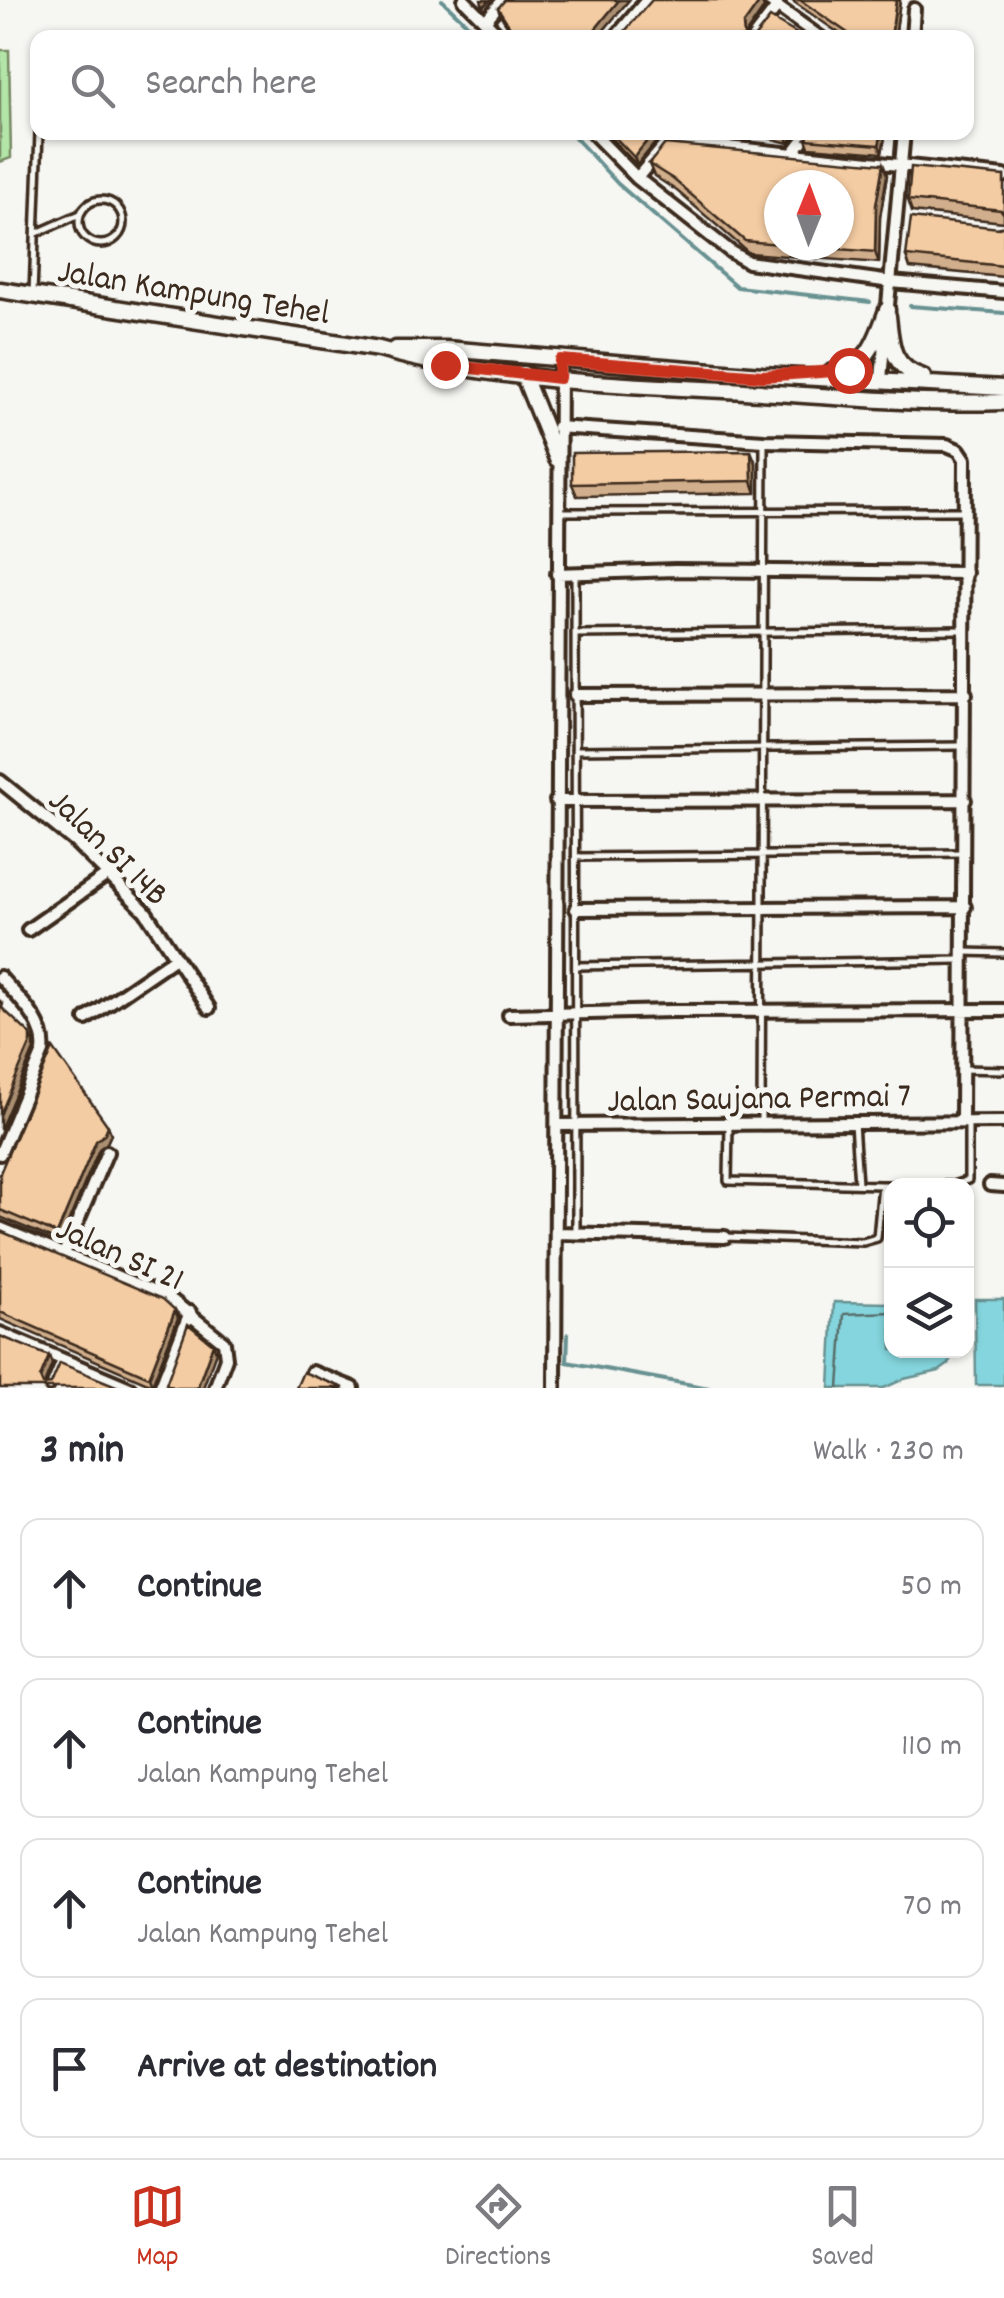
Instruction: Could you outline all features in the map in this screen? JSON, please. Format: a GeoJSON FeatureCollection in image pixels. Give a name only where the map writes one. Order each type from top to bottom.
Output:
{"type":"FeatureCollection","features":[{"type":"Feature","properties":{"kind":"main road","name":"Jalan Kampung Tehel"},"geometry":{"type":"LineString","coordinates":[[0,290],[379,349],[422,362],[523,374],[705,389],[1004,402]]}},
{"type":"Feature","properties":{"kind":"main road"},"geometry":{"type":"LineString","coordinates":[[762,376],[849,370],[871,351],[888,310]]}},
{"type":"Feature","properties":{"kind":"main road"},"geometry":{"type":"LineString","coordinates":[[888,310],[893,354],[909,373],[1000,388]]}},
{"type":"Feature","properties":{"kind":"main road","name":"Jalan Kampung Tehel"},"geometry":{"type":"LineString","coordinates":[[379,349],[446,349],[762,376],[1000,388]]}},
{"type":"Feature","properties":{"kind":"main road"},"geometry":{"type":"LineString","coordinates":[[523,374],[557,459]]}},
{"type":"Feature","properties":{"kind":"main road"},"geometry":{"type":"LineString","coordinates":[[705,389],[852,390],[881,380],[899,392],[977,403]]}},
{"type":"Feature","properties":{"kind":"street"},"geometry":{"type":"LineString","coordinates":[[464,0],[495,30]]}},
{"type":"Feature","properties":{"kind":"street"},"geometry":{"type":"LineString","coordinates":[[486,20],[503,0]]}},
{"type":"Feature","properties":{"kind":"street"},"geometry":{"type":"LineString","coordinates":[[622,30],[648,0]]}},
{"type":"Feature","properties":{"kind":"street"},"geometry":{"type":"LineString","coordinates":[[757,30],[772,4],[809,30]]}},
{"type":"Feature","properties":{"kind":"street"},"geometry":{"type":"LineString","coordinates":[[913,30],[914,9]]}},
{"type":"Feature","properties":{"kind":"street"},"geometry":{"type":"LineString","coordinates":[[600,140],[637,178],[748,262],[891,282],[1004,292]]}},
{"type":"Feature","properties":{"kind":"street"},"geometry":{"type":"LineString","coordinates":[[637,178],[669,140]]}},
{"type":"Feature","properties":{"kind":"street"},"geometry":{"type":"LineString","coordinates":[[695,140],[1004,176]]}},
{"type":"Feature","properties":{"kind":"street"},"geometry":{"type":"LineString","coordinates":[[793,153],[803,140]]}},
{"type":"Feature","properties":{"kind":"street"},"geometry":{"type":"LineString","coordinates":[[881,380],[903,140]]}},
{"type":"Feature","properties":{"kind":"street"},"geometry":{"type":"LineString","coordinates":[[896,219],[914,221]]}},
{"type":"Feature","properties":{"kind":"street"},"geometry":{"type":"LineString","coordinates":[[555,1388],[560,360]]}},
{"type":"Feature","properties":{"kind":"street"},"geometry":{"type":"LineString","coordinates":[[558,427],[764,441],[947,446],[959,450],[965,459],[962,1069],[965,1122]]}},
{"type":"Feature","properties":{"kind":"street"},"geometry":{"type":"LineString","coordinates":[[558,574],[966,573]]}},
{"type":"Feature","properties":{"kind":"street"},"geometry":{"type":"LineString","coordinates":[[575,696],[966,694]]}},
{"type":"Feature","properties":{"kind":"street","name":"Jalan SI 14B"},"geometry":{"type":"LineString","coordinates":[[2,786],[74,841],[145,911],[209,1008]]}},
{"type":"Feature","properties":{"kind":"street"},"geometry":{"type":"LineString","coordinates":[[556,801],[966,800]]}},
{"type":"Feature","properties":{"kind":"street"},"geometry":{"type":"LineString","coordinates":[[28,930],[107,875]]}},
{"type":"Feature","properties":{"kind":"street"},"geometry":{"type":"LineString","coordinates":[[576,909],[965,907]]}},
{"type":"Feature","properties":{"kind":"street"},"geometry":{"type":"LineString","coordinates":[[86,1019],[175,958]]}},
{"type":"Feature","properties":{"kind":"street"},"geometry":{"type":"LineString","coordinates":[[0,977],[39,1025],[44,1037],[43,1052],[0,1154]]}},
{"type":"Feature","properties":{"kind":"street"},"geometry":{"type":"LineString","coordinates":[[509,1015],[1004,1010]]}},
{"type":"Feature","properties":{"kind":"street","name":"Jalan Saujana Permai 7"},"geometry":{"type":"LineString","coordinates":[[557,1125],[1004,1122]]}},
{"type":"Feature","properties":{"kind":"street"},"geometry":{"type":"LineString","coordinates":[[63,1256],[107,1152]]}},
{"type":"Feature","properties":{"kind":"street"},"geometry":{"type":"LineString","coordinates":[[990,1185],[1004,1186]]}},
{"type":"Feature","properties":{"kind":"street","name":"Jalan SI 21"},"geometry":{"type":"LineString","coordinates":[[0,1228],[169,1298],[190,1312],[224,1342],[226,1358],[216,1388]]}},
{"type":"Feature","properties":{"kind":"street"},"geometry":{"type":"LineString","coordinates":[[557,1232],[725,1237]]}},
{"type":"Feature","properties":{"kind":"street"},"geometry":{"type":"LineString","coordinates":[[160,1388],[190,1312]]}},
{"type":"Feature","properties":{"kind":"street"},"geometry":{"type":"LineString","coordinates":[[0,1332],[130,1388]]}},
{"type":"Feature","properties":{"kind":"street"},"geometry":{"type":"LineString","coordinates":[[312,1372],[354,1388]]}},
{"type":"Feature","properties":{"kind":"lane"},"geometry":{"type":"LineString","coordinates":[[33,295],[39,140]]}},
{"type":"Feature","properties":{"kind":"lane"},"geometry":{"type":"LineString","coordinates":[[37,233],[80,214],[92,201],[110,202],[122,216],[122,228],[110,242],[91,241],[80,227],[80,214]]}},
{"type":"Feature","properties":{"kind":"lane"},"geometry":{"type":"LineString","coordinates":[[762,1121],[764,441]]}},
{"type":"Feature","properties":{"kind":"lane"},"geometry":{"type":"LineString","coordinates":[[557,512],[966,511]]}},
{"type":"Feature","properties":{"kind":"lane"},"geometry":{"type":"LineString","coordinates":[[575,573],[576,1233]]}},
{"type":"Feature","properties":{"kind":"lane"},"geometry":{"type":"LineString","coordinates":[[575,634],[966,630]]}},
{"type":"Feature","properties":{"kind":"lane"},"geometry":{"type":"LineString","coordinates":[[575,750],[966,746]]}},
{"type":"Feature","properties":{"kind":"lane"},"geometry":{"type":"LineString","coordinates":[[576,857],[965,852]]}},
{"type":"Feature","properties":{"kind":"lane"},"geometry":{"type":"LineString","coordinates":[[576,966],[1004,954]]}},
{"type":"Feature","properties":{"kind":"lane"},"geometry":{"type":"LineString","coordinates":[[962,1069],[1004,1070]]}},
{"type":"Feature","properties":{"kind":"lane"},"geometry":{"type":"LineString","coordinates":[[854,1121],[858,1184]]}},
{"type":"Feature","properties":{"kind":"lane"},"geometry":{"type":"LineString","coordinates":[[728,1122],[728,1181],[953,1185],[968,1180],[965,1122]]}},
{"type":"Feature","properties":{"kind":"lane"},"geometry":{"type":"LineString","coordinates":[[725,1237],[864,1242],[876,1238],[882,1185]]}},
{"type":"Feature","properties":{"kind":"lane"},"geometry":{"type":"LineString","coordinates":[[49,1388],[61,1359]]}},
{"type":"Feature","properties":{"kind":"green space"},"geometry":{"type":"Polygon","coordinates":[[[0,50],[9,50],[11,158],[0,162],[0,50]]]}},
{"type":"Feature","properties":{"kind":"water"},"geometry":{"type":"Polygon","coordinates":[[[975,1299],[1004,1299],[1004,1385],[976,1385],[975,1299]]]}},
{"type":"Feature","properties":{"kind":"water"},"geometry":{"type":"Polygon","coordinates":[[[834,1302],[884,1303],[884,1358],[951,1358],[939,1371],[884,1388],[830,1388],[834,1302]]]}},
{"type":"Feature","properties":{"kind":"building"},"geometry":{"type":"Polygon","coordinates":[[[505,0],[619,0],[595,30],[512,30],[498,8],[505,0]]]}},
{"type":"Feature","properties":{"kind":"building"},"geometry":{"type":"Polygon","coordinates":[[[652,0],[761,0],[743,30],[626,30],[652,0]]]}},
{"type":"Feature","properties":{"kind":"building"},"geometry":{"type":"Polygon","coordinates":[[[800,0],[896,0],[892,30],[843,30],[800,0]]]}},
{"type":"Feature","properties":{"kind":"building"},"geometry":{"type":"Polygon","coordinates":[[[770,18],[790,30],[760,30],[770,18]]]}},
{"type":"Feature","properties":{"kind":"building"},"geometry":{"type":"Polygon","coordinates":[[[618,140],[648,140],[634,157],[618,140]]]}},
{"type":"Feature","properties":{"kind":"building"},"geometry":{"type":"Polygon","coordinates":[[[818,140],[880,140],[879,145],[818,140]]]}},
{"type":"Feature","properties":{"kind":"building"},"geometry":{"type":"Polygon","coordinates":[[[665,144],[883,164],[876,205],[875,252],[854,250],[854,170],[764,170],[764,243],[745,241],[673,179],[649,164],[665,144]]]}},
{"type":"Feature","properties":{"kind":"building"},"geometry":{"type":"Polygon","coordinates":[[[911,167],[1004,176],[1004,214],[1001,210],[908,200],[911,167]]]}},
{"type":"Feature","properties":{"kind":"building"},"geometry":{"type":"Polygon","coordinates":[[[911,218],[1004,226],[1004,266],[906,256],[911,218]]]}},
{"type":"Feature","properties":{"kind":"building"},"geometry":{"type":"Polygon","coordinates":[[[751,451],[752,481],[572,484],[572,453],[751,451]]]}},
{"type":"Feature","properties":{"kind":"building"},"geometry":{"type":"Polygon","coordinates":[[[0,1001],[2,1008],[31,1035],[31,1042],[0,1115],[0,1001]]]}},
{"type":"Feature","properties":{"kind":"building"},"geometry":{"type":"Polygon","coordinates":[[[53,1048],[108,1126],[96,1141],[57,1234],[0,1210],[0,1173],[53,1048]]]}},
{"type":"Feature","properties":{"kind":"building"},"geometry":{"type":"Polygon","coordinates":[[[0,1231],[163,1299],[175,1310],[149,1377],[0,1312],[0,1231]]]}},
{"type":"Feature","properties":{"kind":"building"},"geometry":{"type":"Polygon","coordinates":[[[188,1324],[213,1344],[197,1388],[175,1388],[166,1384],[188,1324]]]}},
{"type":"Feature","properties":{"kind":"building"},"geometry":{"type":"Polygon","coordinates":[[[0,1336],[49,1356],[40,1378],[43,1385],[51,1384],[60,1363],[121,1388],[0,1388],[0,1336]]]}},
{"type":"Feature","properties":{"kind":"building"},"geometry":{"type":"Polygon","coordinates":[[[303,1372],[344,1388],[296,1388],[303,1372]]]}},
{"type":"Feature","properties":{"kind":"waterway"},"geometry":{"type":"LineString","coordinates":[[442,0],[474,30]]}},
{"type":"Feature","properties":{"kind":"waterway"},"geometry":{"type":"LineString","coordinates":[[577,140],[618,184],[737,287],[870,302]]}},
{"type":"Feature","properties":{"kind":"waterway"},"geometry":{"type":"LineString","coordinates":[[910,306],[1004,313]]}},
{"type":"Feature","properties":{"kind":"waterway"},"geometry":{"type":"LineString","coordinates":[[568,1334],[567,1362],[709,1388]]}},
{"type":"Feature","properties":{"kind":"route"},"geometry":{"type":"LineString","coordinates":[[445,365],[559,378],[560,360],[762,376],[849,370]]}}]}
